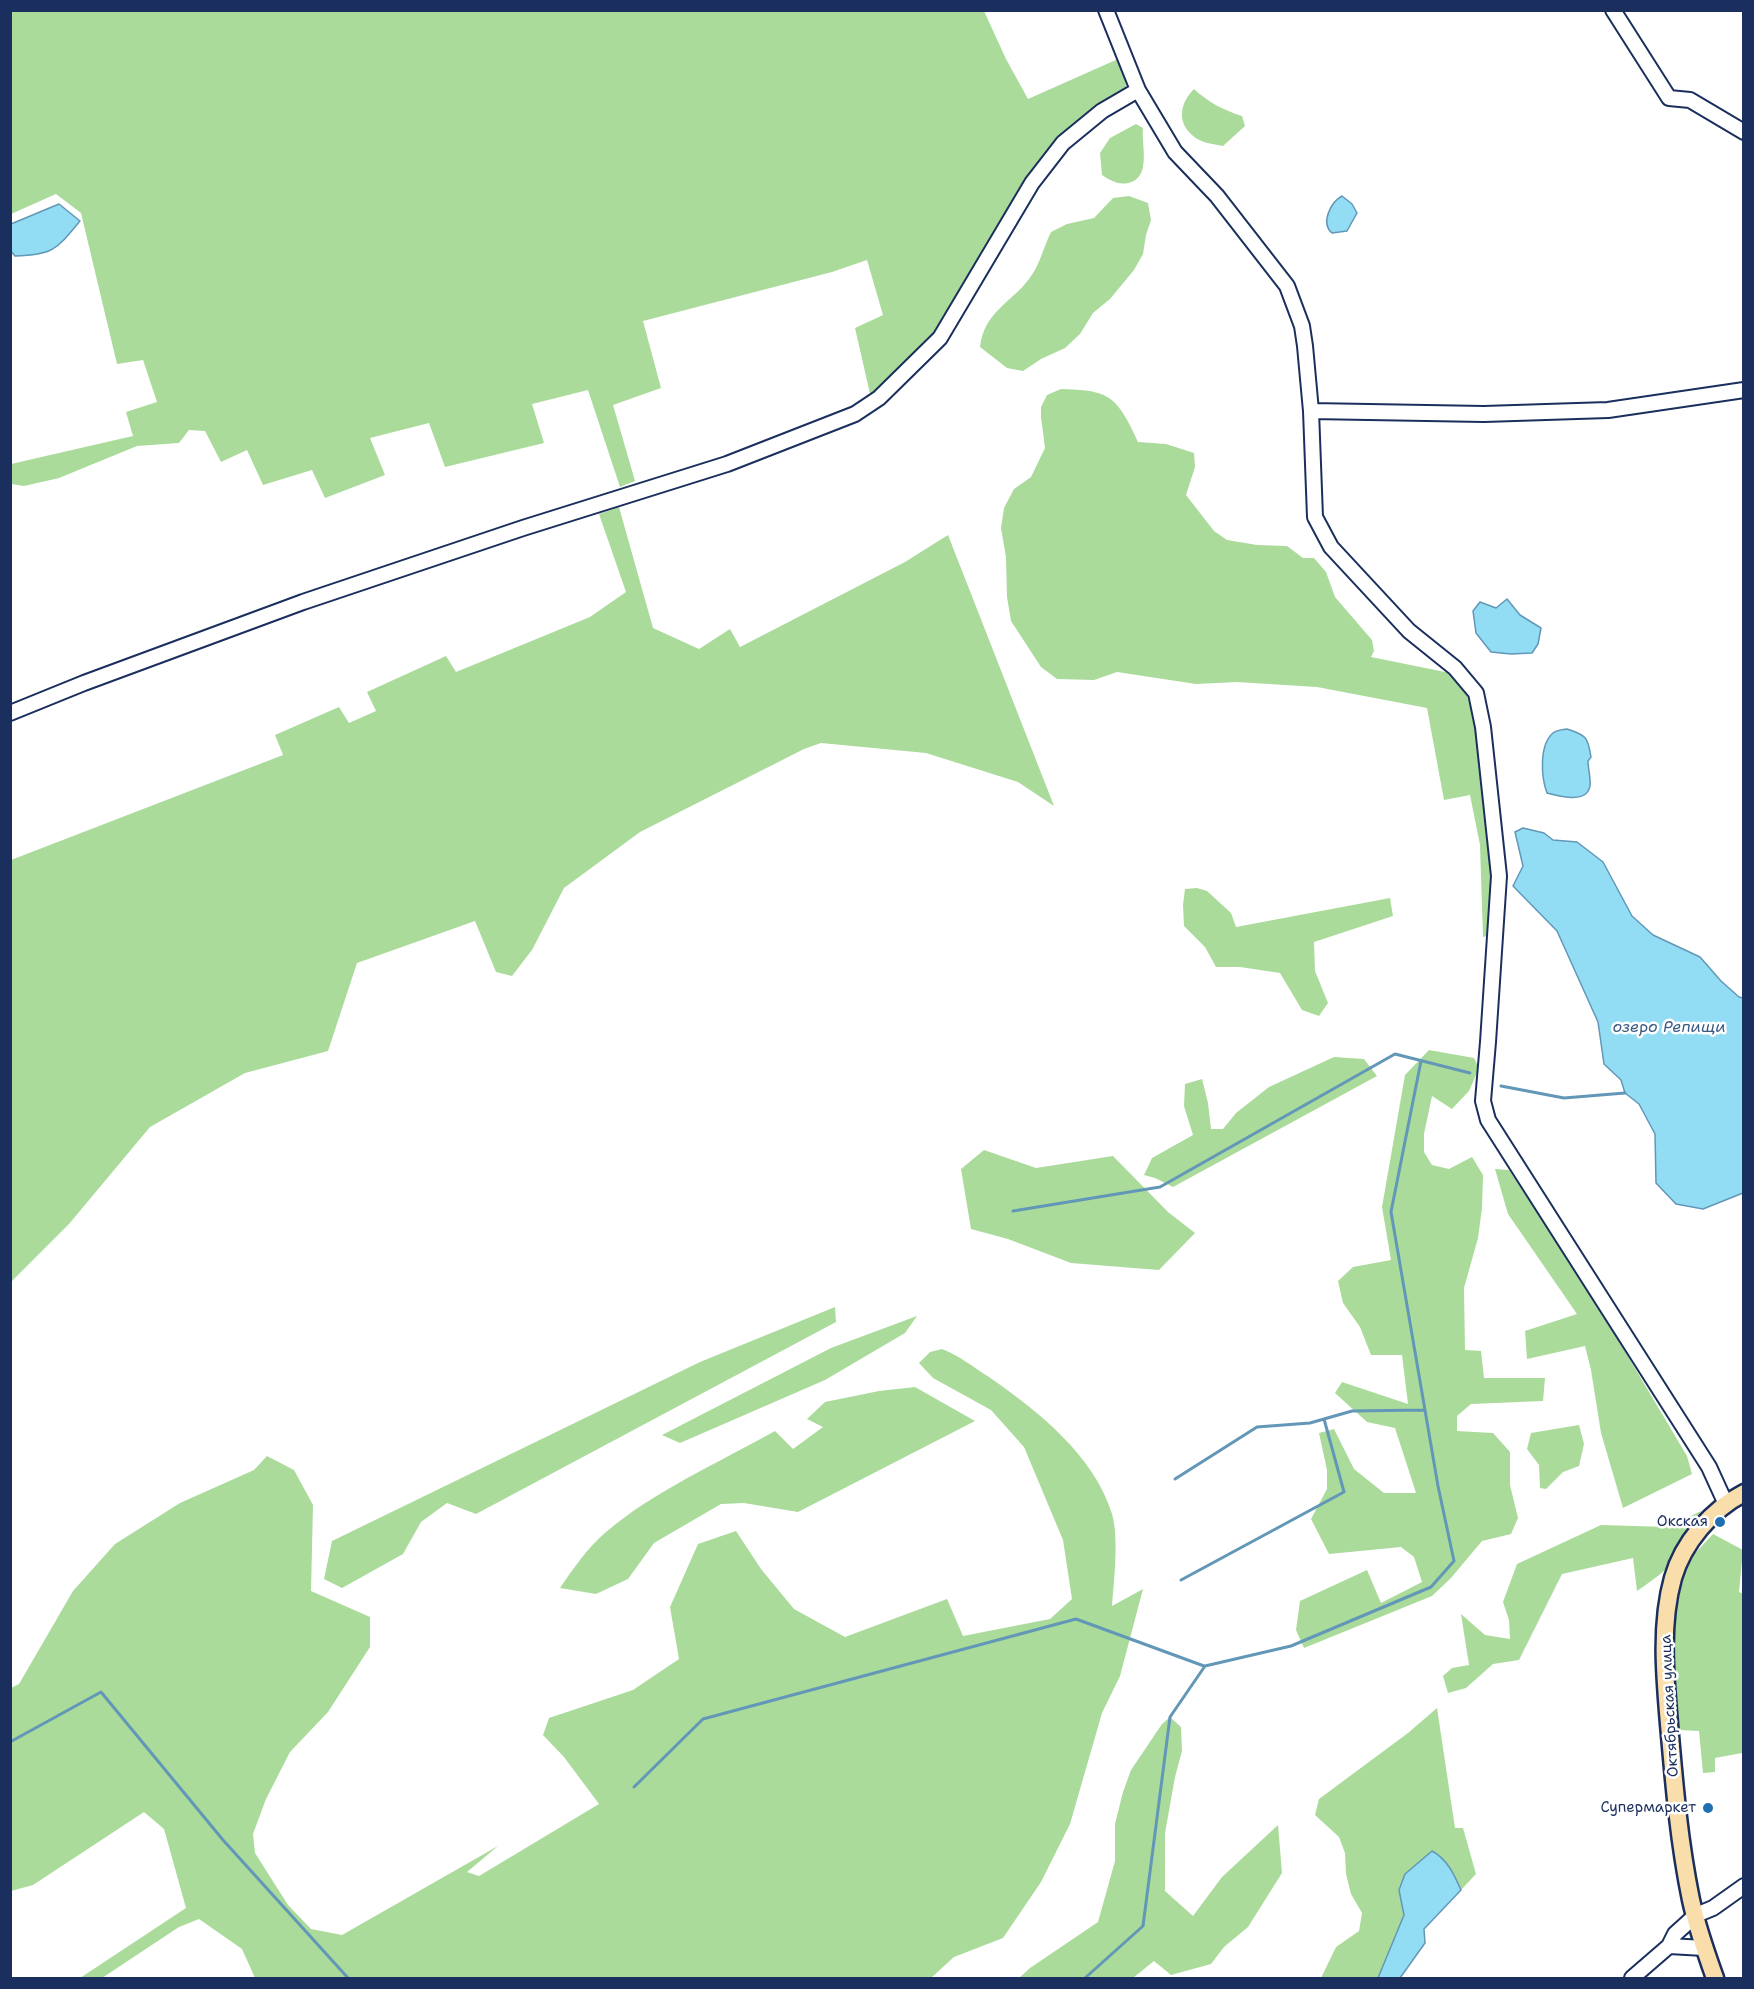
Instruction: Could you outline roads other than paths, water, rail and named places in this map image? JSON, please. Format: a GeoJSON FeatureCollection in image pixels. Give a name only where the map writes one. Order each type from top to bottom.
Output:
{"type":"FeatureCollection","features":[{"type":"Feature","properties":{"kind":"main road","name":"Октябрьская улица"},"geometry":{"type":"LineString","coordinates":[[1715,1978],[1691,1901],[1675,1798],[1666,1681],[1667,1608],[1673,1578],[1693,1537],[1725,1502],[1743,1493]]}},
{"type":"Feature","properties":{"kind":"street"},"geometry":{"type":"LineString","coordinates":[[1106,10],[1138,90],[1175,153],[1217,196],[1287,286],[1302,326],[1311,411],[1314,517],[1331,547],[1409,631],[1455,668],[1476,693],[1483,727],[1499,876],[1482,1101],[1488,1120],[1709,1467],[1725,1502]]}},
{"type":"Feature","properties":{"kind":"street"},"geometry":{"type":"LineString","coordinates":[[1613,10],[1669,98],[1690,100],[1743,132]]}},
{"type":"Feature","properties":{"kind":"street"},"geometry":{"type":"LineString","coordinates":[[10,713],[84,683],[303,602],[524,528],[727,464],[855,414],[879,398],[940,338],[1032,183],[1063,143],[1102,111],[1138,90]]}},
{"type":"Feature","properties":{"kind":"street"},"geometry":{"type":"LineString","coordinates":[[1311,411],[1484,414],[1608,410],[1743,390]]}},
{"type":"Feature","properties":{"kind":"street"},"geometry":{"type":"LineString","coordinates":[[1632,1978],[1669,1946],[1675,1934],[1696,1916],[1713,1908],[1743,1886]]}},
{"type":"Feature","properties":{"kind":"street"},"geometry":{"type":"LineString","coordinates":[[1669,1946],[1704,1948]]}},
{"type":"Feature","properties":{"kind":"water"},"geometry":{"type":"Polygon","coordinates":[[[1342,196],[1352,204],[1357,213],[1347,231],[1332,233],[1327,224],[1328,213],[1342,196]]]}},
{"type":"Feature","properties":{"kind":"water"},"geometry":{"type":"Polygon","coordinates":[[[59,204],[80,221],[72,231],[53,249],[38,254],[15,256],[11,251],[11,224],[59,204]]]}},
{"type":"Feature","properties":{"kind":"water"},"geometry":{"type":"Polygon","coordinates":[[[1507,599],[1520,615],[1541,628],[1538,644],[1532,653],[1491,652],[1476,633],[1473,611],[1480,602],[1496,608],[1507,599]]]}},
{"type":"Feature","properties":{"kind":"water"},"geometry":{"type":"Polygon","coordinates":[[[1567,729],[1585,738],[1591,757],[1588,761],[1590,786],[1588,792],[1578,797],[1547,793],[1543,779],[1543,753],[1548,738],[1555,732],[1567,729]]]}},
{"type":"Feature","properties":{"kind":"water","name":"озеро Репищи"},"geometry":{"type":"Polygon","coordinates":[[[1523,828],[1544,833],[1553,840],[1577,842],[1603,862],[1632,916],[1653,935],[1700,957],[1721,981],[1743,998],[1743,1193],[1703,1209],[1676,1204],[1656,1183],[1655,1134],[1639,1104],[1625,1093],[1621,1080],[1604,1064],[1598,1022],[1557,931],[1513,886],[1523,866],[1515,832],[1523,828]]]}},
{"type":"Feature","properties":{"kind":"water"},"geometry":{"type":"Polygon","coordinates":[[[1432,1851],[1446,1863],[1461,1890],[1424,1929],[1425,1943],[1400,1978],[1378,1978],[1404,1915],[1399,1890],[1405,1874],[1432,1851]]]}},
{"type":"Feature","properties":{"kind":"waterway"},"geometry":{"type":"LineString","coordinates":[[1013,1211],[1160,1187],[1395,1054],[1470,1073]]}},
{"type":"Feature","properties":{"kind":"waterway"},"geometry":{"type":"LineString","coordinates":[[1085,1978],[1143,1926],[1170,1717],[1205,1666],[1291,1646],[1431,1587],[1454,1561],[1438,1486],[1391,1212],[1421,1061]]}},
{"type":"Feature","properties":{"kind":"waterway"},"geometry":{"type":"LineString","coordinates":[[1501,1086],[1564,1098],[1625,1093]]}},
{"type":"Feature","properties":{"kind":"waterway"},"geometry":{"type":"LineString","coordinates":[[1175,1479],[1257,1427],[1310,1423],[1352,1411],[1424,1410]]}},
{"type":"Feature","properties":{"kind":"waterway"},"geometry":{"type":"LineString","coordinates":[[1181,1580],[1344,1492],[1324,1419]]}},
{"type":"Feature","properties":{"kind":"waterway"},"geometry":{"type":"LineString","coordinates":[[634,1787],[703,1719],[1076,1619],[1204,1666]]}},
{"type":"Feature","properties":{"kind":"waterway"},"geometry":{"type":"LineString","coordinates":[[10,1742],[101,1692],[223,1840],[348,1978]]}},
{"type":"Feature","properties":{"kind":"place","name":"Окская"},"geometry":{"type":"Point","coordinates":[1720,1522]}},
{"type":"Feature","properties":{"kind":"place","name":"Супермаркет"},"geometry":{"type":"Point","coordinates":[1708,1808]}}]}
